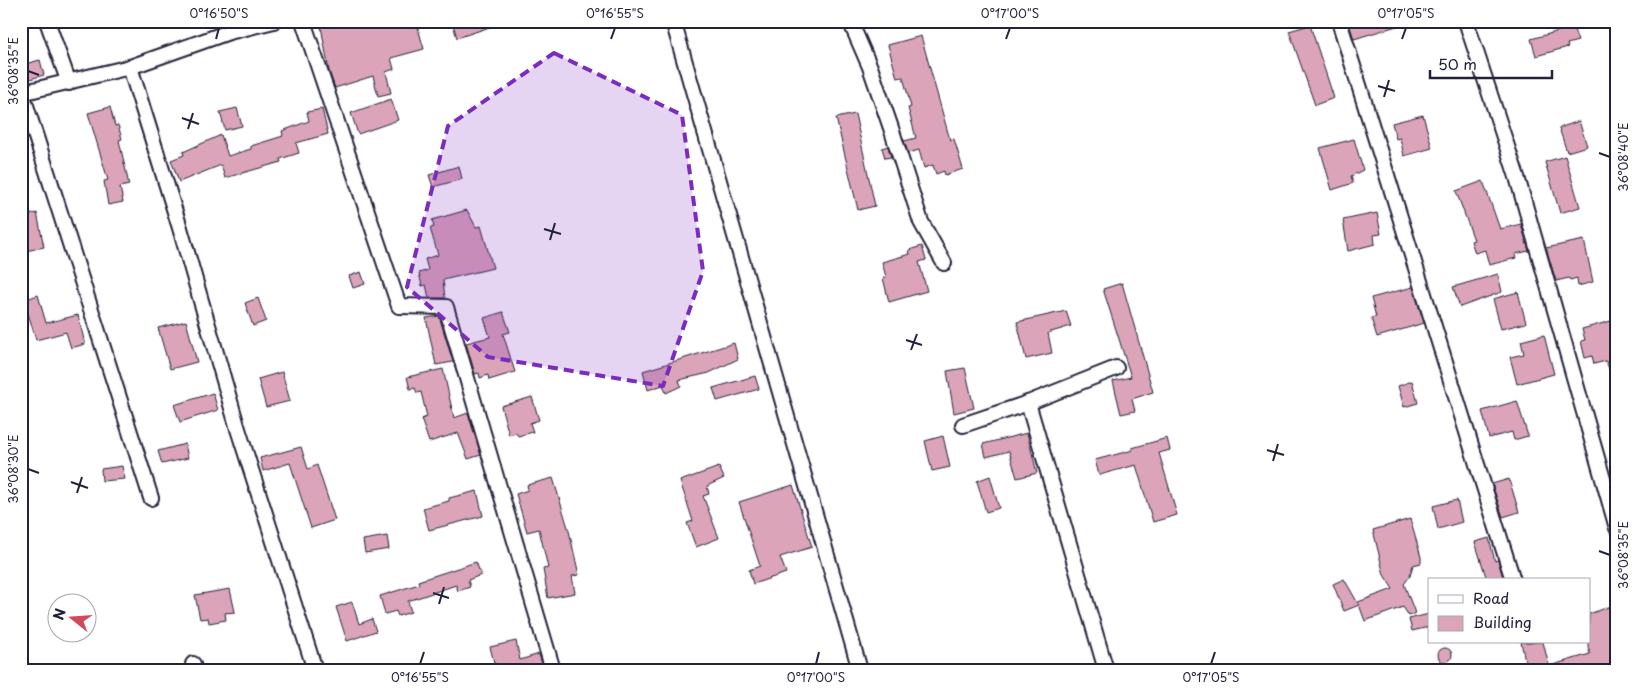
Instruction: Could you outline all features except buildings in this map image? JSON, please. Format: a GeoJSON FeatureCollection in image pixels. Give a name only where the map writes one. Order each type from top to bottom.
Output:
{"type":"FeatureCollection","features":[{"type":"Feature","properties":{"kind":"street"},"geometry":{"type":"LineString","coordinates":[[47,21],[69,83]]}},
{"type":"Feature","properties":{"kind":"street"},"geometry":{"type":"LineString","coordinates":[[151,498],[22,93],[130,67],[228,27],[274,21]]}},
{"type":"Feature","properties":{"kind":"street"},"geometry":{"type":"LineString","coordinates":[[304,21],[399,306],[446,307],[553,670]]}},
{"type":"Feature","properties":{"kind":"street"},"geometry":{"type":"LineString","coordinates":[[673,21],[860,670]]}},
{"type":"Feature","properties":{"kind":"street"},"geometry":{"type":"LineString","coordinates":[[850,21],[885,110],[921,222],[944,263]]}},
{"type":"Feature","properties":{"kind":"street"},"geometry":{"type":"LineString","coordinates":[[1339,21],[1512,578]]}},
{"type":"Feature","properties":{"kind":"street"},"geometry":{"type":"LineString","coordinates":[[1466,21],[1517,177],[1617,528]]}},
{"type":"Feature","properties":{"kind":"street"},"geometry":{"type":"LineString","coordinates":[[130,67],[180,228],[238,429],[315,670]]}},
{"type":"Feature","properties":{"kind":"street"},"geometry":{"type":"LineString","coordinates":[[963,425],[1028,403],[1116,368]]}},
{"type":"Feature","properties":{"kind":"street"},"geometry":{"type":"LineString","coordinates":[[1028,403],[1106,670]]}},
{"type":"Feature","properties":{"kind":"highlighted area"},"geometry":{"type":"Polygon","coordinates":[[[554,53],[682,115],[703,271],[663,386],[488,357],[407,287],[448,126],[554,53]]]}}]}
